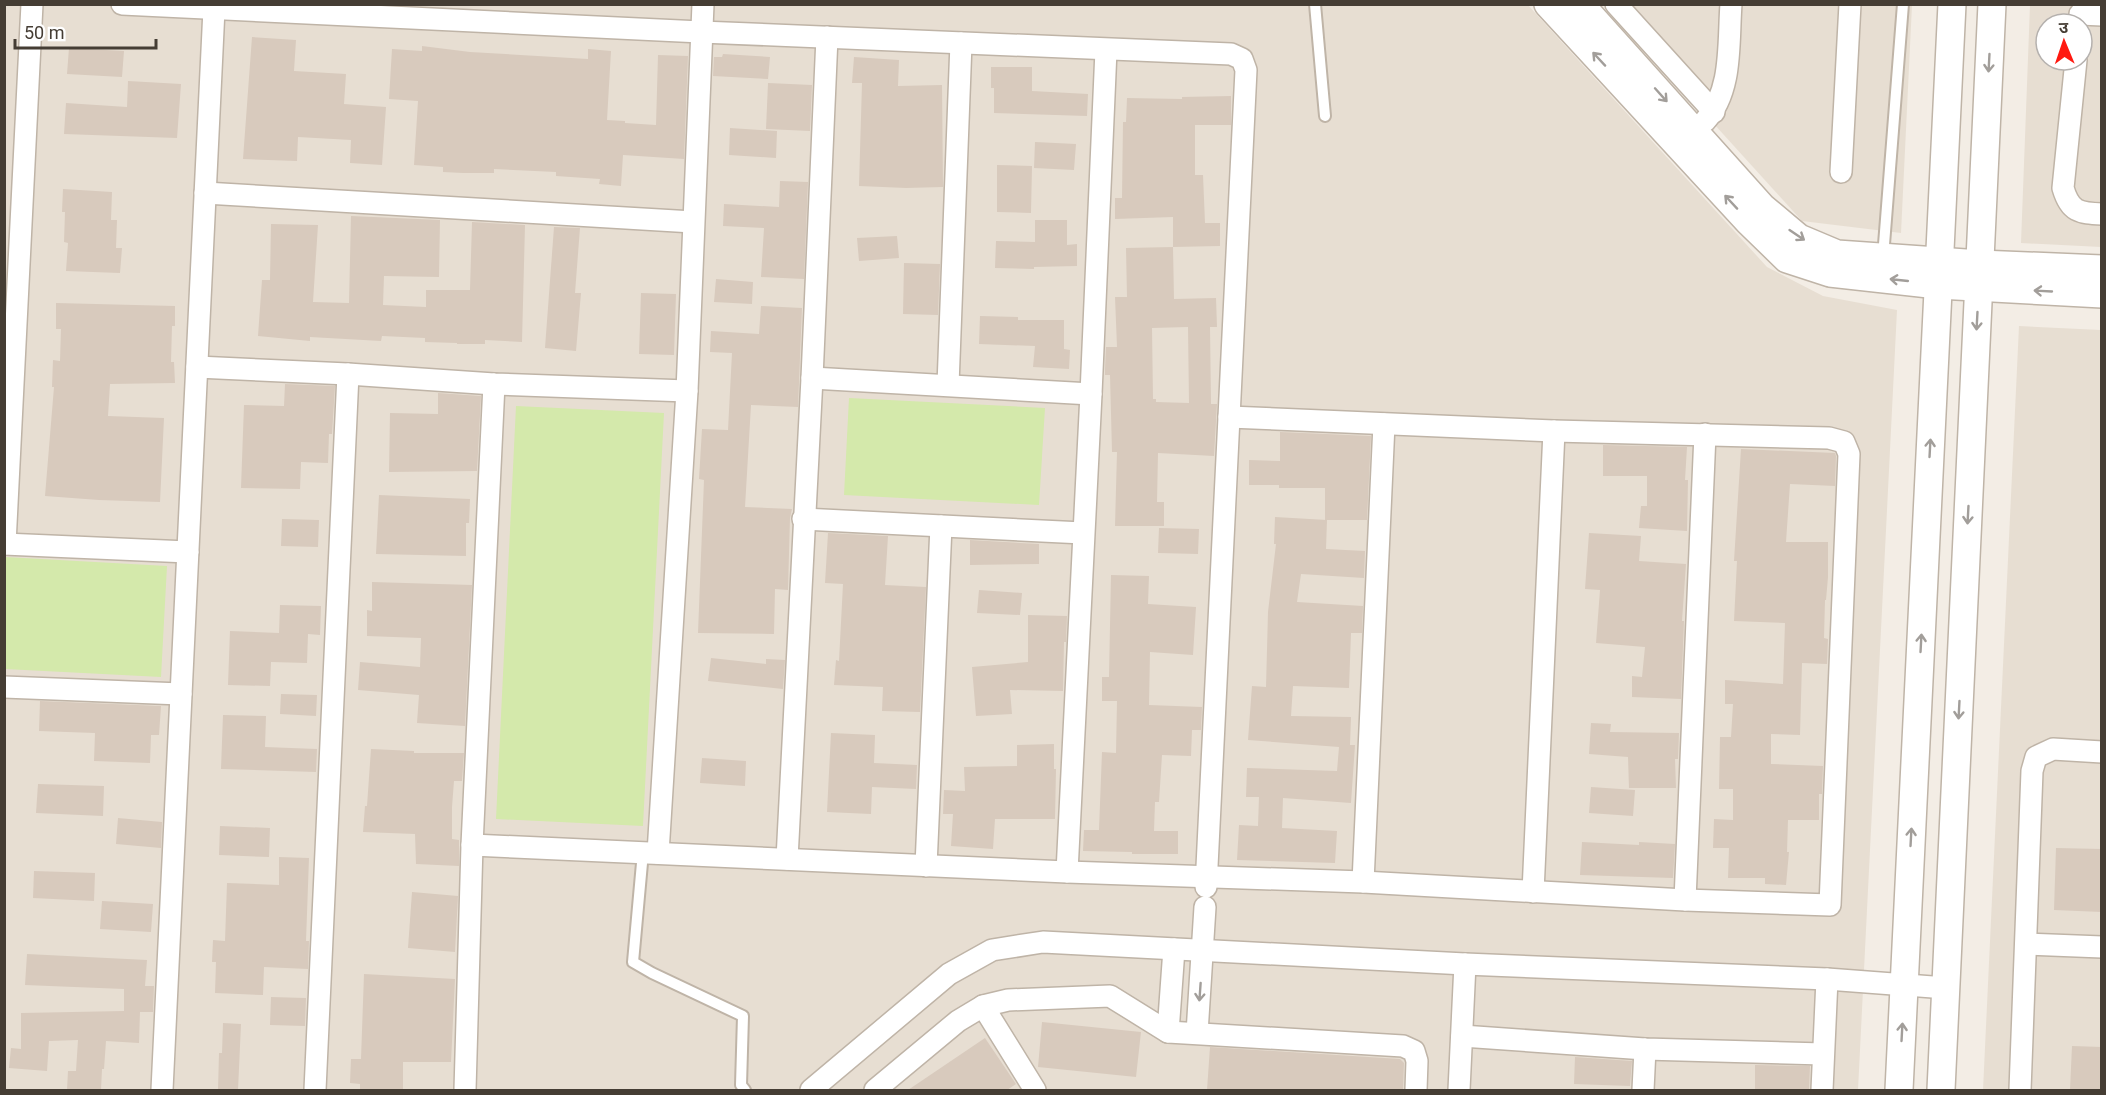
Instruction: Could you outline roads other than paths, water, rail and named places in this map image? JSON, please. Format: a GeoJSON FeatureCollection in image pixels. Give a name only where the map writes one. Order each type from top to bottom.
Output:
{"type":"FeatureCollection","features":[{"type":"Feature","properties":{"kind":"street"},"geometry":{"type":"LineString","coordinates":[[32,4],[5,544],[188,552]]}},
{"type":"Feature","properties":{"kind":"street"},"geometry":{"type":"LineString","coordinates":[[122,4],[695,32],[1231,54],[1242,59],[1246,70],[1197,1034]]}},
{"type":"Feature","properties":{"kind":"street"},"geometry":{"type":"LineString","coordinates":[[650,852],[687,391],[693,222],[695,32],[690,4]]}},
{"type":"Feature","properties":{"kind":"street"},"geometry":{"type":"LineString","coordinates":[[695,32],[703,4]]}},
{"type":"Feature","properties":{"kind":"street"},"geometry":{"type":"LineString","coordinates":[[1548,4],[1749,222],[1787,259],[1830,273],[1939,273],[1979,276],[2102,294]]}},
{"type":"Feature","properties":{"kind":"street"},"geometry":{"type":"LineString","coordinates":[[1580,4],[1762,207],[1799,238],[1838,254],[1883,257],[1939,273]]}},
{"type":"Feature","properties":{"kind":"street"},"geometry":{"type":"LineString","coordinates":[[1616,4],[1714,112]]}},
{"type":"Feature","properties":{"kind":"street"},"geometry":{"type":"LineString","coordinates":[[1695,132],[1714,112],[1722,97],[1731,4]]}},
{"type":"Feature","properties":{"kind":"street"},"geometry":{"type":"LineString","coordinates":[[1841,172],[1850,4]]}},
{"type":"Feature","properties":{"kind":"street"},"geometry":{"type":"LineString","coordinates":[[1899,1090],[1952,4]]}},
{"type":"Feature","properties":{"kind":"street"},"geometry":{"type":"LineString","coordinates":[[1941,1090],[1992,4]]}},
{"type":"Feature","properties":{"kind":"street"},"geometry":{"type":"LineString","coordinates":[[162,1090],[214,9]]}},
{"type":"Feature","properties":{"kind":"street"},"geometry":{"type":"LineString","coordinates":[[787,859],[827,37]]}},
{"type":"Feature","properties":{"kind":"street"},"geometry":{"type":"LineString","coordinates":[[948,385],[961,43]]}},
{"type":"Feature","properties":{"kind":"street"},"geometry":{"type":"LineString","coordinates":[[1066,872],[1106,50]]}},
{"type":"Feature","properties":{"kind":"street"},"geometry":{"type":"LineString","coordinates":[[2075,72],[2063,188],[2067,201],[2075,210],[2102,214]]}},
{"type":"Feature","properties":{"kind":"street"},"geometry":{"type":"LineString","coordinates":[[205,193],[693,222]]}},
{"type":"Feature","properties":{"kind":"street"},"geometry":{"type":"LineString","coordinates":[[1979,276],[2102,269]]}},
{"type":"Feature","properties":{"kind":"street"},"geometry":{"type":"LineString","coordinates":[[197,367],[494,384],[687,391]]}},
{"type":"Feature","properties":{"kind":"street"},"geometry":{"type":"LineString","coordinates":[[315,1090],[348,374]]}},
{"type":"Feature","properties":{"kind":"street"},"geometry":{"type":"LineString","coordinates":[[812,378],[1091,394]]}},
{"type":"Feature","properties":{"kind":"street"},"geometry":{"type":"LineString","coordinates":[[465,1090],[472,845],[494,384]]}},
{"type":"Feature","properties":{"kind":"street"},"geometry":{"type":"LineString","coordinates":[[472,845],[1066,872],[1206,890],[1363,882],[1685,900],[1830,905],[1849,454],[1844,442],[1829,438],[1554,431],[1229,417]]}},
{"type":"Feature","properties":{"kind":"street"},"geometry":{"type":"LineString","coordinates":[[1363,882],[1384,424]]}},
{"type":"Feature","properties":{"kind":"street"},"geometry":{"type":"LineString","coordinates":[[1533,892],[1554,431]]}},
{"type":"Feature","properties":{"kind":"street"},"geometry":{"type":"LineString","coordinates":[[1685,900],[1705,434]]}},
{"type":"Feature","properties":{"kind":"street"},"geometry":{"type":"LineString","coordinates":[[803,519],[1083,533]]}},
{"type":"Feature","properties":{"kind":"street"},"geometry":{"type":"LineString","coordinates":[[926,866],[940,526]]}},
{"type":"Feature","properties":{"kind":"street"},"geometry":{"type":"LineString","coordinates":[[4,687],[181,694]]}},
{"type":"Feature","properties":{"kind":"street"},"geometry":{"type":"LineString","coordinates":[[2020,1090],[2032,771],[2036,757],[2053,749],[2102,752]]}},
{"type":"Feature","properties":{"kind":"street"},"geometry":{"type":"LineString","coordinates":[[811,1090],[948,974],[992,950],[1043,942],[1465,964],[1827,979],[1904,987],[1946,988]]}},
{"type":"Feature","properties":{"kind":"street"},"geometry":{"type":"LineString","coordinates":[[2027,944],[2102,947]]}},
{"type":"Feature","properties":{"kind":"street"},"geometry":{"type":"LineString","coordinates":[[1168,1032],[1174,949]]}},
{"type":"Feature","properties":{"kind":"street"},"geometry":{"type":"LineString","coordinates":[[1459,1090],[1465,964]]}},
{"type":"Feature","properties":{"kind":"street"},"geometry":{"type":"LineString","coordinates":[[1822,1090],[1827,979]]}},
{"type":"Feature","properties":{"kind":"street"},"geometry":{"type":"LineString","coordinates":[[875,1090],[958,1021],[983,1006],[1008,1000],[1110,996],[1168,1032],[1403,1046],[1414,1051],[1417,1061],[1416,1090]]}},
{"type":"Feature","properties":{"kind":"street"},"geometry":{"type":"LineString","coordinates":[[983,1006],[1035,1090]]}},
{"type":"Feature","properties":{"kind":"street"},"geometry":{"type":"LineString","coordinates":[[1462,1036],[1645,1049],[1823,1054]]}},
{"type":"Feature","properties":{"kind":"street"},"geometry":{"type":"LineString","coordinates":[[1643,1090],[1645,1049]]}},
{"type":"Feature","properties":{"kind":"lane"},"geometry":{"type":"LineString","coordinates":[[1315,4],[1325,116]]}},
{"type":"Feature","properties":{"kind":"lane"},"geometry":{"type":"LineString","coordinates":[[1883,257],[1903,4]]}},
{"type":"Feature","properties":{"kind":"lane"},"geometry":{"type":"LineString","coordinates":[[650,852],[633,962],[743,1016],[741,1085],[745,1090]]}}]}
